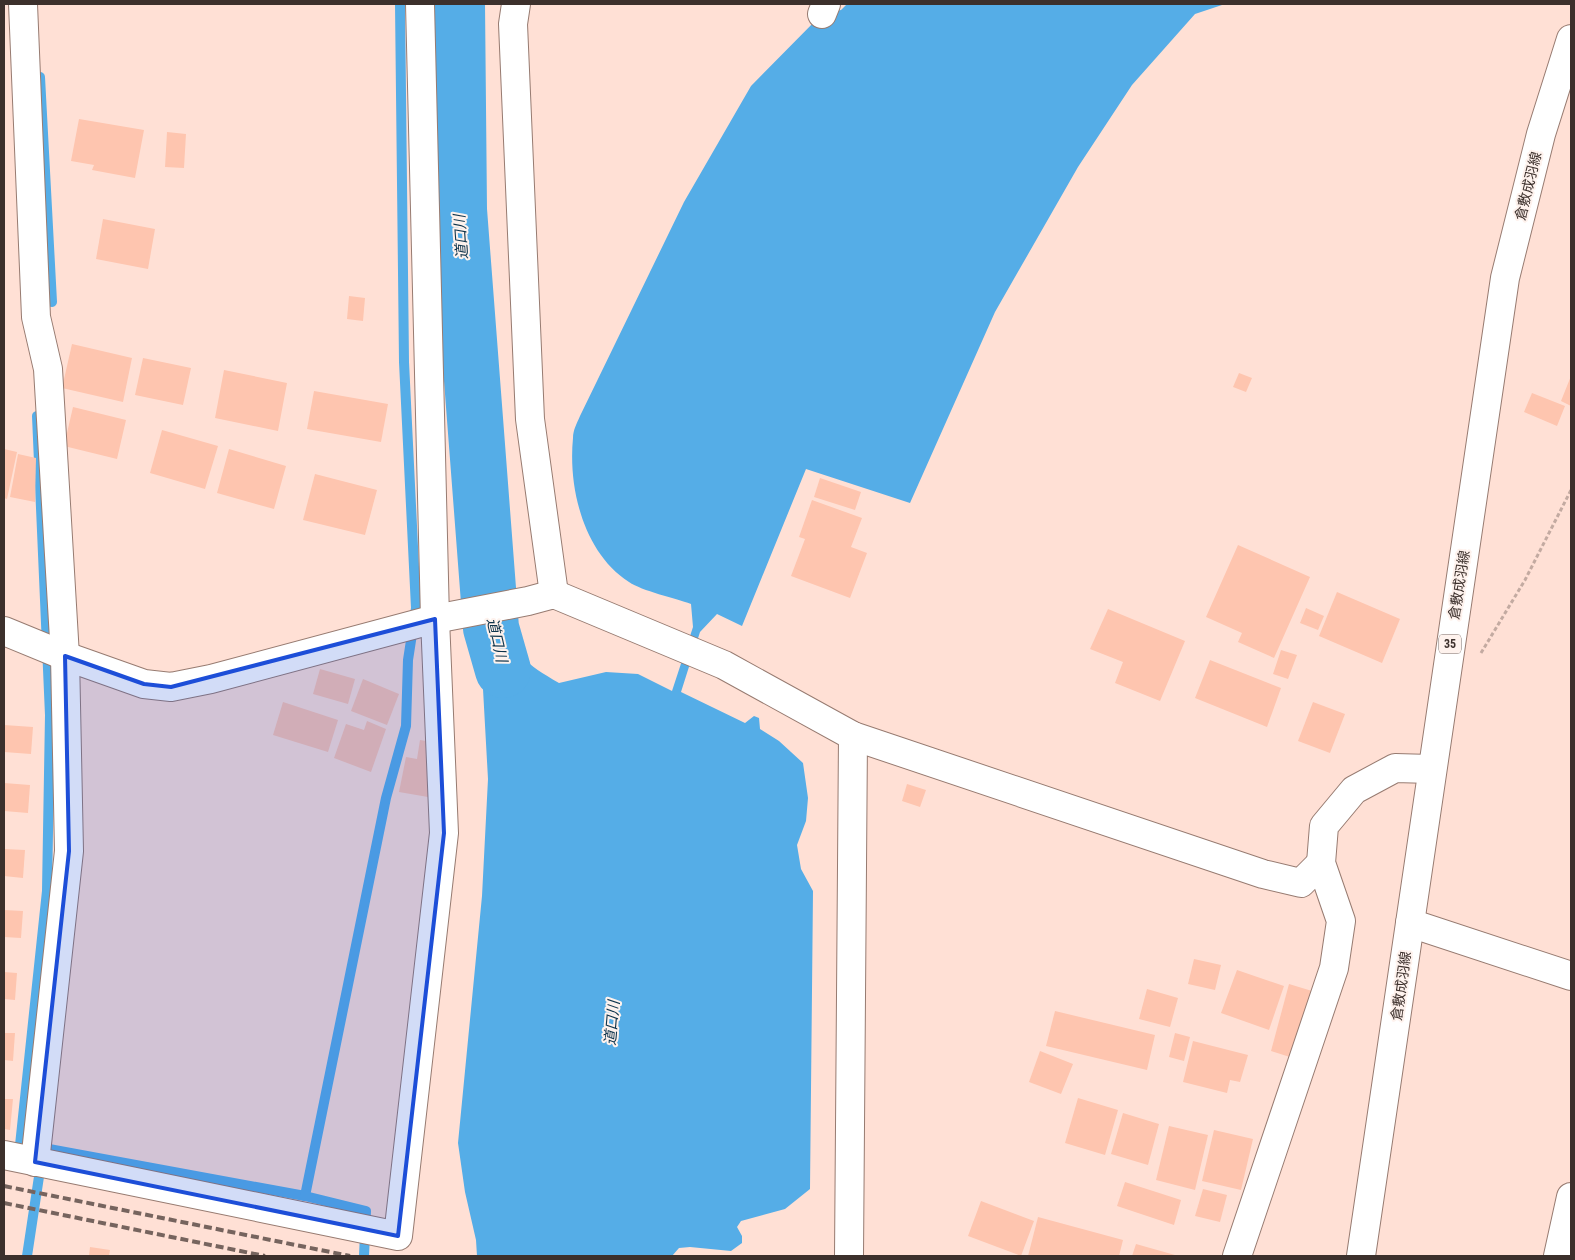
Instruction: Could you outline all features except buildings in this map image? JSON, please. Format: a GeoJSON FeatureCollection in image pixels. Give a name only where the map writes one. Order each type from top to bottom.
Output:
{"type":"FeatureCollection","features":[{"type":"Feature","properties":{"kind":"street"},"geometry":{"type":"LineString","coordinates":[[24,4],[36,317],[48,369],[53,651],[69,851],[35,1153]]}},
{"type":"Feature","properties":{"kind":"street"},"geometry":{"type":"LineString","coordinates":[[4,1155],[35,1153],[398,1236],[444,833],[420,622],[420,4]]}},
{"type":"Feature","properties":{"kind":"street"},"geometry":{"type":"LineString","coordinates":[[516,4],[513,24],[530,419],[554,594]]}},
{"type":"Feature","properties":{"kind":"street","name":"倉敷成羽線"},"geometry":{"type":"LineString","coordinates":[[1361,1256],[1431,769],[1505,278],[1541,134],[1571,39]]}},
{"type":"Feature","properties":{"kind":"street"},"geometry":{"type":"LineString","coordinates":[[4,631],[144,684],[171,688],[211,679],[420,622],[528,601],[554,594],[646,630],[724,665],[852,736],[1263,874],[1301,883],[1321,863]]}},
{"type":"Feature","properties":{"kind":"street"},"geometry":{"type":"LineString","coordinates":[[849,1256],[852,736]]}},
{"type":"Feature","properties":{"kind":"street"},"geometry":{"type":"LineString","coordinates":[[1237,1256],[1334,968],[1341,921],[1321,863],[1324,826],[1354,790],[1395,768],[1431,769]]}},
{"type":"Feature","properties":{"kind":"street"},"geometry":{"type":"LineString","coordinates":[[1410,923],[1571,976]]}},
{"type":"Feature","properties":{"kind":"street"},"geometry":{"type":"LineString","coordinates":[[1558,1256],[1571,1197]]}},
{"type":"Feature","properties":{"kind":"path"},"geometry":{"type":"LineString","coordinates":[[1479,656],[1525,580],[1571,490]]}},
{"type":"Feature","properties":{"kind":"highlighted area"},"geometry":{"type":"Polygon","coordinates":[[[435,619],[444,833],[398,1236],[35,1162],[69,851],[65,656],[144,684],[171,687],[435,619]]]}},
{"type":"Feature","properties":{"kind":"water"},"geometry":{"type":"Polygon","coordinates":[[[847,4],[1225,4],[1195,14],[1132,85],[1078,167],[995,312],[910,503],[806,469],[742,626],[717,614],[700,632],[681,692],[745,723],[754,716],[759,718],[760,729],[779,741],[803,763],[808,798],[806,821],[797,845],[801,869],[813,891],[810,1189],[785,1209],[741,1221],[737,1227],[742,1236],[742,1243],[731,1251],[690,1247],[679,1248],[672,1256],[477,1256],[476,1240],[465,1192],[458,1143],[482,896],[488,779],[482,671],[469,643],[467,629],[508,617],[515,641],[524,658],[538,670],[559,683],[606,672],[638,674],[672,691],[693,627],[691,604],[629,582],[613,570],[601,554],[590,537],[582,518],[577,498],[572,458],[575,427],[684,202],[751,86],[822,14],[841,10],[847,4]]]}},
{"type":"Feature","properties":{"kind":"waterway"},"geometry":{"type":"LineString","coordinates":[[364,1256],[366,1211],[305,1196],[386,798],[406,726],[408,660],[416,608],[404,362],[400,4]]}},
{"type":"Feature","properties":{"kind":"waterway","name":"道口川"},"geometry":{"type":"LineString","coordinates":[[457,4],[459,210],[491,628],[503,670]]}},
{"type":"Feature","properties":{"kind":"waterway"},"geometry":{"type":"LineString","coordinates":[[40,77],[52,302]]}},
{"type":"Feature","properties":{"kind":"waterway"},"geometry":{"type":"LineString","coordinates":[[20,1145],[47,891],[50,715],[37,416]]}},
{"type":"Feature","properties":{"kind":"waterway"},"geometry":{"type":"LineString","coordinates":[[38,1147],[305,1196]]}},
{"type":"Feature","properties":{"kind":"waterway"},"geometry":{"type":"LineString","coordinates":[[27,1256],[40,1170]]}},
{"type":"Feature","properties":{"kind":"railway"},"geometry":{"type":"LineString","coordinates":[[4,1186],[350,1256]]}},
{"type":"Feature","properties":{"kind":"railway"},"geometry":{"type":"LineString","coordinates":[[4,1203],[265,1256]]}}]}
